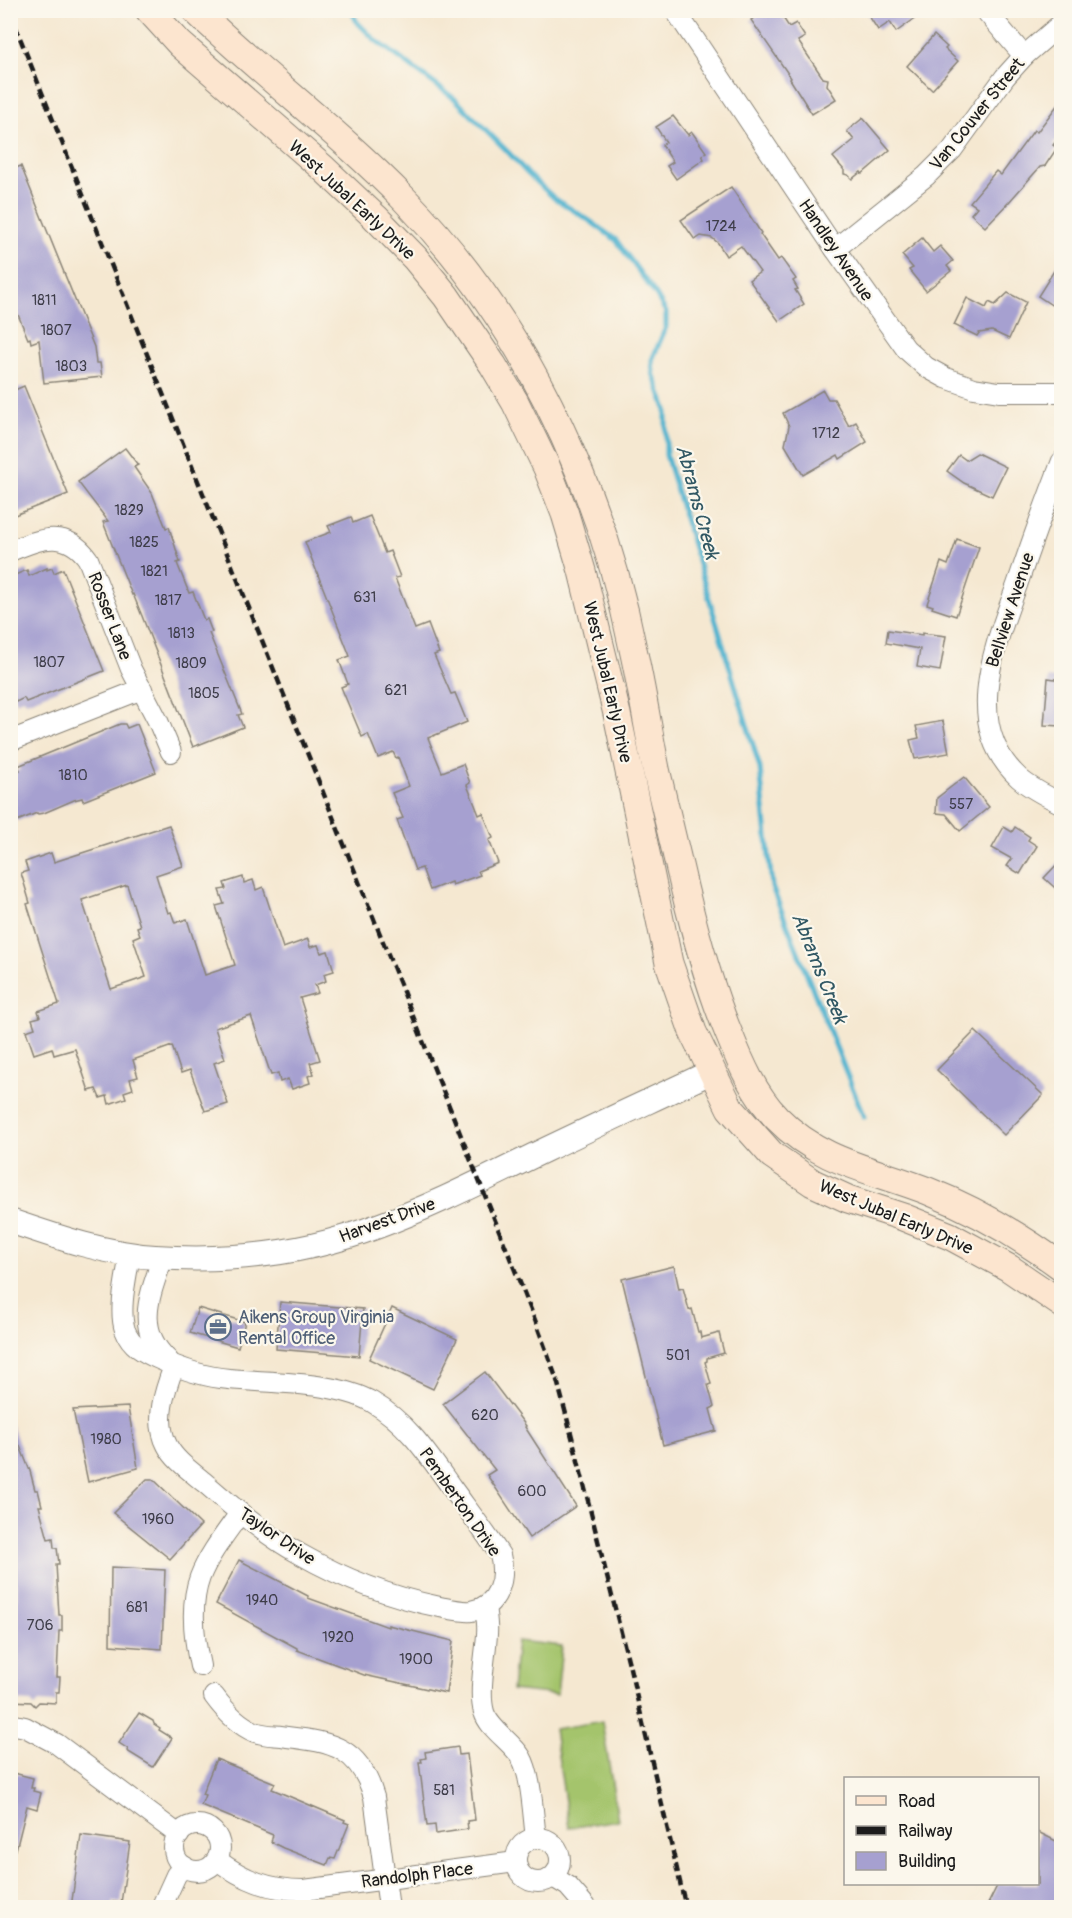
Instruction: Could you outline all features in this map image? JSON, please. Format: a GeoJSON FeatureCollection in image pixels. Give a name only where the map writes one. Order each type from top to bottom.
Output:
{"type":"FeatureCollection","features":[{"type":"Feature","properties":{"kind":"main road","name":"West Jubal Early Drive"},"geometry":{"type":"LineString","coordinates":[[149,10],[180,44],[324,169],[415,258],[446,296],[515,402],[547,468],[565,514],[582,571],[617,714],[669,963],[693,1032],[730,1108],[772,1155],[813,1183],[848,1199],[903,1217],[950,1236],[1009,1268],[1062,1304]]}},
{"type":"Feature","properties":{"kind":"main road","name":"West Jubal Early Drive"},"geometry":{"type":"LineString","coordinates":[[195,10],[229,43],[363,159],[405,200],[473,279],[499,314],[530,367],[579,471],[601,530],[632,644],[656,766],[699,949],[718,1006],[739,1058],[760,1096],[777,1118],[802,1140],[825,1155],[928,1191],[981,1214],[1062,1267]]}},
{"type":"Feature","properties":{"kind":"street","name":"Handley Avenue"},"geometry":{"type":"LineString","coordinates":[[675,10],[835,249],[906,349],[926,367],[946,378],[974,388],[999,392],[1062,392]]}},
{"type":"Feature","properties":{"kind":"street"},"geometry":{"type":"LineString","coordinates":[[985,10],[1024,56]]}},
{"type":"Feature","properties":{"kind":"street","name":"Van Couver Street"},"geometry":{"type":"LineString","coordinates":[[835,249],[926,176],[945,157],[1005,77],[1024,56],[1062,23]]}},
{"type":"Feature","properties":{"kind":"street","name":"Bellview Avenue"},"geometry":{"type":"LineString","coordinates":[[1062,461],[1000,633],[990,667],[987,694],[988,721],[1004,760],[1018,777],[1037,791],[1062,804]]}},
{"type":"Feature","properties":{"kind":"street","name":"Rosser Lane"},"geometry":{"type":"LineString","coordinates":[[10,551],[39,539],[54,538],[68,542],[83,552],[88,559],[131,669],[171,752]]}},
{"type":"Feature","properties":{"kind":"street"},"geometry":{"type":"LineString","coordinates":[[10,741],[142,689]]}},
{"type":"Feature","properties":{"kind":"street","name":"Harvest Drive"},"geometry":{"type":"LineString","coordinates":[[10,1221],[88,1245],[130,1254],[163,1257],[243,1256],[280,1252],[340,1239],[378,1227],[479,1183],[739,1058]]}},
{"type":"Feature","properties":{"kind":"street","name":"Pemberton Drive"},"geometry":{"type":"LineString","coordinates":[[130,1254],[123,1301],[123,1322],[125,1332],[132,1343],[140,1349],[174,1366],[226,1379],[314,1386],[344,1392],[370,1401],[393,1416],[413,1435],[500,1555],[504,1567],[502,1581],[498,1594],[485,1606]]}},
{"type":"Feature","properties":{"kind":"street"},"geometry":{"type":"LineString","coordinates":[[163,1257],[152,1290],[147,1321],[149,1335],[154,1346],[174,1366]]}},
{"type":"Feature","properties":{"kind":"street","name":"Taylor Drive"},"geometry":{"type":"LineString","coordinates":[[174,1366],[161,1413],[162,1431],[167,1446],[180,1462],[240,1513],[299,1554],[370,1588],[420,1603],[464,1611],[473,1611],[485,1606]]}},
{"type":"Feature","properties":{"kind":"street"},"geometry":{"type":"LineString","coordinates":[[200,1666],[197,1652],[195,1597],[200,1578],[212,1554],[240,1513]]}},
{"type":"Feature","properties":{"kind":"street"},"geometry":{"type":"LineString","coordinates":[[485,1606],[487,1631],[482,1701],[484,1713],[489,1723],[511,1743],[523,1760],[527,1773],[536,1838]]}},
{"type":"Feature","properties":{"kind":"street"},"geometry":{"type":"LineString","coordinates":[[214,1696],[234,1719],[256,1733],[331,1744],[359,1764],[366,1774],[374,1797],[389,1908]]}},
{"type":"Feature","properties":{"kind":"street"},"geometry":{"type":"LineString","coordinates":[[10,1724],[25,1727],[57,1744],[179,1834]]}},
{"type":"Feature","properties":{"kind":"street"},"geometry":{"type":"LineString","coordinates":[[191,1826],[207,1827],[218,1838],[219,1853],[216,1860],[211,1866],[198,1871],[184,1866],[174,1848],[179,1834],[191,1826]]}},
{"type":"Feature","properties":{"kind":"street"},"geometry":{"type":"LineString","coordinates":[[536,1838],[549,1841],[558,1851],[560,1865],[553,1877],[541,1882],[534,1882],[522,1875],[516,1862],[519,1850],[524,1844],[536,1838]]}},
{"type":"Feature","properties":{"kind":"street","name":"Randolph Place"},"geometry":{"type":"LineString","coordinates":[[216,1860],[256,1884],[287,1890],[304,1890],[516,1862]]}},
{"type":"Feature","properties":{"kind":"street"},"geometry":{"type":"LineString","coordinates":[[161,1908],[176,1875],[184,1866]]}},
{"type":"Feature","properties":{"kind":"street"},"geometry":{"type":"LineString","coordinates":[[553,1877],[567,1886],[587,1908]]}},
{"type":"Feature","properties":{"kind":"green space"},"geometry":{"type":"Polygon","coordinates":[[[517,1641],[562,1646],[557,1695],[512,1690],[517,1641]]]}},
{"type":"Feature","properties":{"kind":"green space"},"geometry":{"type":"Polygon","coordinates":[[[602,1721],[618,1820],[569,1828],[554,1729],[602,1721]]]}},
{"type":"Feature","properties":{"kind":"building"},"geometry":{"type":"Polygon","coordinates":[[[766,10],[778,10],[789,27],[796,23],[805,37],[798,41],[823,78],[828,79],[827,85],[836,99],[812,114],[791,78],[751,20],[766,10]]]}},
{"type":"Feature","properties":{"kind":"building"},"geometry":{"type":"Polygon","coordinates":[[[865,10],[927,10],[896,32],[890,22],[878,30],[865,10]]]}},
{"type":"Feature","properties":{"kind":"building"},"geometry":{"type":"Polygon","coordinates":[[[934,35],[958,61],[932,90],[907,66],[934,35]]]}},
{"type":"Feature","properties":{"kind":"building"},"geometry":{"type":"Polygon","coordinates":[[[1062,99],[1062,134],[1053,145],[1057,148],[1045,166],[1040,167],[985,227],[971,214],[977,207],[970,202],[996,171],[1001,175],[1034,130],[1037,132],[1062,99]]]}},
{"type":"Feature","properties":{"kind":"building"},"geometry":{"type":"Polygon","coordinates":[[[673,116],[688,135],[692,132],[706,152],[702,155],[704,159],[676,179],[667,166],[673,162],[662,145],[666,142],[656,127],[673,116]]]}},
{"type":"Feature","properties":{"kind":"building"},"geometry":{"type":"Polygon","coordinates":[[[863,118],[890,150],[862,174],[861,172],[852,179],[844,174],[844,170],[833,157],[854,140],[847,131],[863,118]]]}},
{"type":"Feature","properties":{"kind":"building"},"geometry":{"type":"Polygon","coordinates":[[[21,166],[94,347],[96,363],[100,363],[102,377],[44,383],[39,340],[31,343],[30,338],[28,339],[10,295],[10,170],[21,166]]]}},
{"type":"Feature","properties":{"kind":"building"},"geometry":{"type":"Polygon","coordinates":[[[731,187],[778,260],[781,258],[796,279],[793,281],[798,289],[795,290],[804,304],[779,321],[749,280],[760,272],[741,246],[726,256],[712,238],[701,236],[695,240],[681,220],[731,187]]]}},
{"type":"Feature","properties":{"kind":"building"},"geometry":{"type":"Polygon","coordinates":[[[922,238],[933,252],[940,246],[953,261],[947,266],[951,271],[926,291],[909,270],[913,268],[902,255],[922,238]]]}},
{"type":"Feature","properties":{"kind":"building"},"geometry":{"type":"Polygon","coordinates":[[[1062,258],[1062,307],[1055,303],[1053,306],[1038,296],[1062,258]]]}},
{"type":"Feature","properties":{"kind":"building"},"geometry":{"type":"Polygon","coordinates":[[[1008,293],[1026,302],[1009,339],[992,331],[979,333],[977,336],[954,325],[967,298],[986,308],[989,302],[995,305],[1008,293]]]}},
{"type":"Feature","properties":{"kind":"building"},"geometry":{"type":"Polygon","coordinates":[[[24,386],[68,494],[10,517],[10,392],[24,386]]]}},
{"type":"Feature","properties":{"kind":"building"},"geometry":{"type":"Polygon","coordinates":[[[823,390],[828,399],[834,399],[849,426],[856,422],[867,442],[840,459],[838,455],[803,475],[785,445],[789,426],[783,413],[823,390]]]}},
{"type":"Feature","properties":{"kind":"building"},"geometry":{"type":"Polygon","coordinates":[[[125,448],[138,465],[134,467],[152,493],[166,528],[169,527],[180,562],[177,563],[189,593],[193,592],[204,620],[207,619],[212,632],[209,633],[242,714],[238,715],[243,727],[193,747],[103,522],[108,521],[78,482],[125,448]]]}},
{"type":"Feature","properties":{"kind":"building"},"geometry":{"type":"Polygon","coordinates":[[[977,453],[1006,467],[992,496],[964,483],[947,471],[959,455],[966,460],[977,453]]]}},
{"type":"Feature","properties":{"kind":"building"},"geometry":{"type":"Polygon","coordinates":[[[370,516],[385,553],[390,551],[400,577],[395,578],[415,629],[428,624],[439,653],[434,655],[451,694],[455,693],[467,722],[428,738],[442,772],[463,764],[470,783],[467,785],[479,815],[483,813],[493,838],[489,840],[498,863],[478,871],[480,875],[430,890],[422,868],[415,870],[397,820],[403,818],[392,793],[409,786],[398,757],[396,758],[393,752],[378,758],[368,734],[362,737],[341,687],[348,684],[339,660],[350,656],[305,542],[331,532],[328,526],[351,517],[353,523],[370,516]]]}},
{"type":"Feature","properties":{"kind":"building"},"geometry":{"type":"Polygon","coordinates":[[[957,539],[979,547],[956,616],[927,604],[941,562],[948,565],[957,539]]]}},
{"type":"Feature","properties":{"kind":"building"},"geometry":{"type":"Polygon","coordinates":[[[47,568],[47,570],[52,568],[54,573],[63,569],[104,671],[26,702],[24,698],[16,702],[10,689],[10,577],[27,570],[29,576],[47,568]]]}},
{"type":"Feature","properties":{"kind":"building"},"geometry":{"type":"Polygon","coordinates":[[[888,630],[946,636],[940,671],[917,667],[920,649],[886,643],[888,630]]]}},
{"type":"Feature","properties":{"kind":"building"},"geometry":{"type":"Polygon","coordinates":[[[1048,678],[1062,680],[1062,726],[1044,725],[1048,678]]]}},
{"type":"Feature","properties":{"kind":"building"},"geometry":{"type":"Polygon","coordinates":[[[943,721],[949,753],[915,759],[910,740],[919,738],[916,726],[943,721]]]}},
{"type":"Feature","properties":{"kind":"building"},"geometry":{"type":"Polygon","coordinates":[[[120,724],[125,724],[127,728],[137,724],[156,772],[83,801],[82,798],[74,800],[44,813],[37,813],[17,821],[16,817],[10,820],[10,774],[20,770],[18,766],[120,724]]]}},
{"type":"Feature","properties":{"kind":"building"},"geometry":{"type":"Polygon","coordinates":[[[964,777],[989,807],[960,831],[946,814],[936,813],[937,798],[964,777]]]}},
{"type":"Feature","properties":{"kind":"building"},"geometry":{"type":"Polygon","coordinates":[[[169,825],[183,866],[156,875],[168,913],[171,912],[175,923],[187,919],[205,975],[235,965],[216,906],[224,904],[219,890],[226,889],[224,883],[243,877],[244,883],[253,880],[256,890],[263,887],[283,948],[308,939],[310,947],[318,945],[321,953],[328,951],[334,971],[324,974],[326,981],[315,985],[318,993],[300,998],[320,1060],[310,1063],[314,1074],[308,1076],[310,1083],[292,1089],[288,1079],[280,1082],[278,1073],[271,1075],[251,1016],[215,1028],[225,1059],[214,1063],[228,1104],[205,1111],[190,1070],[181,1073],[172,1046],[133,1060],[138,1077],[130,1079],[133,1089],[124,1092],[126,1098],[109,1104],[107,1096],[100,1098],[96,1089],[89,1091],[75,1049],[54,1055],[52,1048],[34,1054],[26,1031],[35,1028],[32,1019],[40,1017],[38,1011],[59,1004],[27,904],[30,903],[21,873],[28,871],[25,862],[51,853],[54,862],[169,825]],[[127,885],[82,900],[111,989],[146,977],[133,938],[140,935],[137,927],[140,926],[127,885]]]}},
{"type":"Feature","properties":{"kind":"building"},"geometry":{"type":"Polygon","coordinates":[[[1004,827],[1012,832],[1015,827],[1030,837],[1028,840],[1037,846],[1020,874],[1007,866],[1012,859],[992,848],[1004,827]]]}},
{"type":"Feature","properties":{"kind":"building"},"geometry":{"type":"Polygon","coordinates":[[[1062,859],[1062,894],[1044,878],[1062,859]]]}},
{"type":"Feature","properties":{"kind":"building"},"geometry":{"type":"Polygon","coordinates":[[[975,1031],[1043,1095],[1004,1135],[937,1070],[975,1031]]]}},
{"type":"Feature","properties":{"kind":"building"},"geometry":{"type":"Polygon","coordinates":[[[674,1266],[679,1289],[683,1288],[689,1310],[692,1309],[701,1338],[719,1333],[724,1353],[707,1358],[705,1362],[714,1407],[710,1409],[716,1431],[663,1445],[622,1279],[674,1266]]]}},
{"type":"Feature","properties":{"kind":"building"},"geometry":{"type":"Polygon","coordinates":[[[280,1302],[363,1309],[359,1356],[276,1349],[280,1302]]]}},
{"type":"Feature","properties":{"kind":"building","name":"Aikens Group Virginia Rental Office"},"geometry":{"type":"Polygon","coordinates":[[[198,1308],[245,1322],[238,1347],[190,1333],[198,1308]]]}},
{"type":"Feature","properties":{"kind":"building"},"geometry":{"type":"Polygon","coordinates":[[[392,1308],[457,1339],[433,1389],[369,1359],[392,1308]]]}},
{"type":"Feature","properties":{"kind":"building"},"geometry":{"type":"Polygon","coordinates":[[[485,1372],[526,1426],[576,1506],[529,1538],[487,1475],[495,1470],[443,1404],[485,1372]]]}},
{"type":"Feature","properties":{"kind":"building"},"geometry":{"type":"Polygon","coordinates":[[[128,1407],[138,1468],[88,1482],[73,1410],[128,1407]]]}},
{"type":"Feature","properties":{"kind":"building"},"geometry":{"type":"Polygon","coordinates":[[[11,1424],[35,1490],[38,1490],[42,1506],[39,1506],[48,1539],[53,1538],[59,1564],[56,1564],[62,1631],[59,1631],[57,1677],[60,1677],[59,1692],[56,1692],[56,1703],[39,1702],[35,1706],[31,1702],[13,1701],[14,1678],[11,1678],[12,1659],[16,1660],[17,1583],[14,1583],[10,1562],[11,1424]]]}},
{"type":"Feature","properties":{"kind":"building"},"geometry":{"type":"Polygon","coordinates":[[[147,1479],[153,1479],[201,1525],[170,1559],[113,1513],[147,1479]]]}},
{"type":"Feature","properties":{"kind":"building"},"geometry":{"type":"Polygon","coordinates":[[[239,1560],[308,1598],[388,1627],[388,1625],[453,1641],[446,1693],[364,1675],[297,1650],[216,1604],[239,1560]]]}},
{"type":"Feature","properties":{"kind":"building"},"geometry":{"type":"Polygon","coordinates":[[[111,1567],[165,1570],[162,1649],[110,1645],[111,1567]]]}},
{"type":"Feature","properties":{"kind":"building"},"geometry":{"type":"Polygon","coordinates":[[[139,1713],[153,1721],[160,1728],[159,1730],[172,1738],[153,1767],[127,1751],[128,1749],[119,1743],[139,1713]]]}},
{"type":"Feature","properties":{"kind":"building"},"geometry":{"type":"Polygon","coordinates":[[[458,1747],[459,1755],[467,1754],[475,1820],[467,1821],[468,1829],[436,1834],[435,1825],[427,1826],[419,1762],[426,1758],[425,1752],[458,1747]]]}},
{"type":"Feature","properties":{"kind":"building"},"geometry":{"type":"Polygon","coordinates":[[[216,1759],[275,1783],[272,1789],[345,1820],[344,1822],[349,1824],[335,1859],[330,1858],[327,1865],[283,1848],[271,1842],[273,1835],[201,1805],[205,1795],[202,1794],[216,1759]]]}},
{"type":"Feature","properties":{"kind":"building"},"geometry":{"type":"Polygon","coordinates":[[[10,1772],[33,1778],[31,1788],[41,1793],[37,1809],[27,1806],[16,1850],[10,1849],[10,1772]]]}},
{"type":"Feature","properties":{"kind":"building"},"geometry":{"type":"Polygon","coordinates":[[[1039,1832],[1062,1844],[1062,1908],[986,1908],[998,1885],[1039,1885],[1039,1832]]]}},
{"type":"Feature","properties":{"kind":"building"},"geometry":{"type":"Polygon","coordinates":[[[81,1835],[130,1842],[121,1903],[113,1902],[113,1908],[71,1908],[81,1835]]]}},
{"type":"Feature","properties":{"kind":"waterway","name":"Abrams Creek"},"geometry":{"type":"LineString","coordinates":[[351,10],[357,22],[374,39],[455,99],[554,198],[616,240],[666,312],[666,327],[652,360],[653,373],[666,409],[666,455],[760,768],[772,887],[864,1117]]}},
{"type":"Feature","properties":{"kind":"railway"},"geometry":{"type":"LineString","coordinates":[[10,13],[535,1320],[557,1380],[630,1668],[686,1908]]}},
{"type":"Feature","properties":{"kind":"place","name":"Aikens Group Virginia Rental Office"},"geometry":{"type":"Point","coordinates":[218,1327]}}]}
